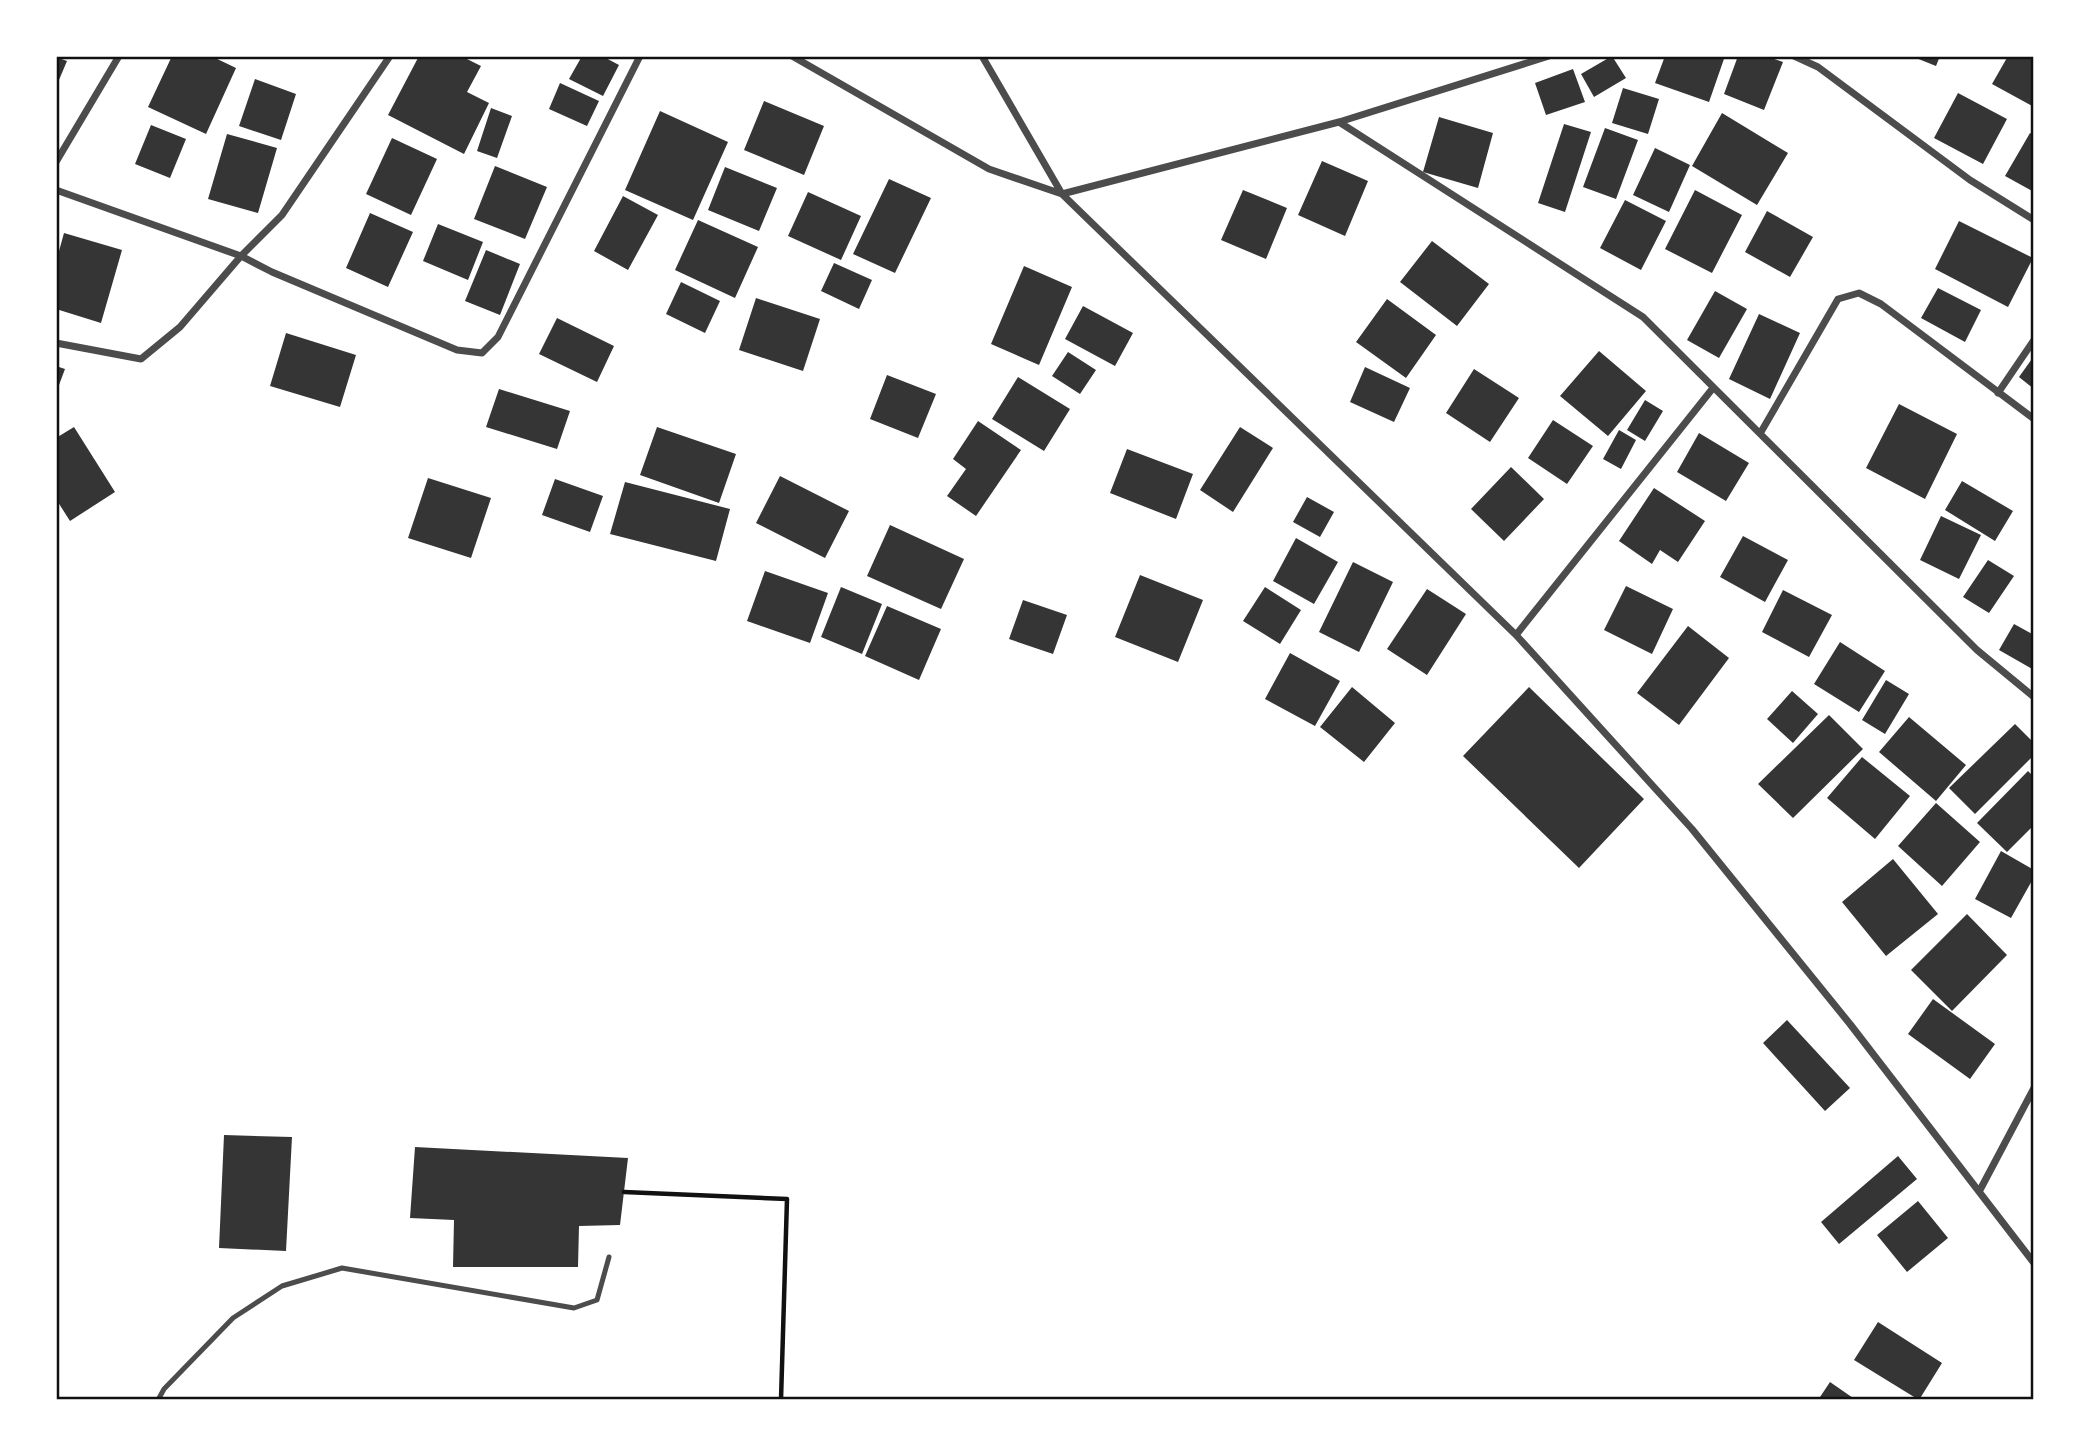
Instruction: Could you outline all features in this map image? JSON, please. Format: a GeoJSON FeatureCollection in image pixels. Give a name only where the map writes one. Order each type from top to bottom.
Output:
{"type":"FeatureCollection","features":[{"type":"Feature","properties":{"kind":"street"},"geometry":{"type":"LineString","coordinates":[[56,162],[119,56]]}},
{"type":"Feature","properties":{"kind":"street"},"geometry":{"type":"LineString","coordinates":[[56,343],[141,359],[180,327],[241,256],[282,215],[390,56]]}},
{"type":"Feature","properties":{"kind":"street"},"geometry":{"type":"LineString","coordinates":[[56,190],[241,256],[272,272],[457,349],[482,353],[498,337],[640,56]]}},
{"type":"Feature","properties":{"kind":"street"},"geometry":{"type":"LineString","coordinates":[[792,56],[989,169],[1062,194],[1339,122],[1549,56]]}},
{"type":"Feature","properties":{"kind":"street"},"geometry":{"type":"LineString","coordinates":[[982,56],[1062,194],[1516,635],[1692,830],[1980,1190],[2034,1263]]}},
{"type":"Feature","properties":{"kind":"street"},"geometry":{"type":"LineString","coordinates":[[1794,56],[1818,67],[1970,180],[2034,220]]}},
{"type":"Feature","properties":{"kind":"street"},"geometry":{"type":"LineString","coordinates":[[1339,122],[1643,317],[1977,650],[2034,697]]}},
{"type":"Feature","properties":{"kind":"street"},"geometry":{"type":"LineString","coordinates":[[1761,432],[1838,299],[1859,293],[1881,304],[2034,419]]}},
{"type":"Feature","properties":{"kind":"street"},"geometry":{"type":"LineString","coordinates":[[1998,393],[2034,340]]}},
{"type":"Feature","properties":{"kind":"street"},"geometry":{"type":"LineString","coordinates":[[1516,635],[1713,388]]}},
{"type":"Feature","properties":{"kind":"street"},"geometry":{"type":"LineString","coordinates":[[1980,1190],[2034,1088]]}},
{"type":"Feature","properties":{"kind":"lane"},"geometry":{"type":"LineString","coordinates":[[158,1400],[164,1389],[233,1318],[282,1286],[342,1268],[574,1308],[597,1300],[609,1257]]}},
{"type":"Feature","properties":{"kind":"path"},"geometry":{"type":"LineString","coordinates":[[624,1192],[787,1199],[781,1400]]}},
{"type":"Feature","properties":{"kind":"building"},"geometry":{"type":"Polygon","coordinates":[[[172,56],[211,56],[236,68],[206,134],[148,107],[172,56]]]}},
{"type":"Feature","properties":{"kind":"building"},"geometry":{"type":"Polygon","coordinates":[[[419,56],[461,56],[481,66],[467,92],[489,103],[464,154],[388,115],[419,56]]]}},
{"type":"Feature","properties":{"kind":"building"},"geometry":{"type":"Polygon","coordinates":[[[582,56],[602,56],[619,65],[603,96],[569,79],[582,56]]]}},
{"type":"Feature","properties":{"kind":"building"},"geometry":{"type":"Polygon","coordinates":[[[1612,56],[1626,78],[1594,97],[1581,74],[1612,56]]]}},
{"type":"Feature","properties":{"kind":"building"},"geometry":{"type":"Polygon","coordinates":[[[1665,56],[1725,56],[1709,102],[1655,83],[1665,56]]]}},
{"type":"Feature","properties":{"kind":"building"},"geometry":{"type":"Polygon","coordinates":[[[1738,56],[1766,56],[1783,62],[1764,110],[1724,94],[1738,56]]]}},
{"type":"Feature","properties":{"kind":"building"},"geometry":{"type":"Polygon","coordinates":[[[1911,56],[1940,56],[1936,66],[1911,56]]]}},
{"type":"Feature","properties":{"kind":"building"},"geometry":{"type":"Polygon","coordinates":[[[2008,56],[2034,56],[2034,107],[1992,84],[2008,56]]]}},
{"type":"Feature","properties":{"kind":"building"},"geometry":{"type":"Polygon","coordinates":[[[56,57],[67,61],[56,87],[56,57]]]}},
{"type":"Feature","properties":{"kind":"building"},"geometry":{"type":"Polygon","coordinates":[[[1573,69],[1585,102],[1546,115],[1535,83],[1573,69]]]}},
{"type":"Feature","properties":{"kind":"building"},"geometry":{"type":"Polygon","coordinates":[[[255,79],[296,94],[281,140],[239,126],[255,79]]]}},
{"type":"Feature","properties":{"kind":"building"},"geometry":{"type":"Polygon","coordinates":[[[560,83],[599,101],[587,126],[549,109],[560,83]]]}},
{"type":"Feature","properties":{"kind":"building"},"geometry":{"type":"Polygon","coordinates":[[[1623,88],[1659,99],[1648,134],[1612,123],[1623,88]]]}},
{"type":"Feature","properties":{"kind":"building"},"geometry":{"type":"Polygon","coordinates":[[[1958,93],[2007,119],[1983,164],[1934,138],[1958,93]]]}},
{"type":"Feature","properties":{"kind":"building"},"geometry":{"type":"Polygon","coordinates":[[[764,101],[824,126],[804,175],[744,150],[764,101]]]}},
{"type":"Feature","properties":{"kind":"building"},"geometry":{"type":"Polygon","coordinates":[[[491,108],[512,116],[497,158],[477,151],[491,108]]]}},
{"type":"Feature","properties":{"kind":"building"},"geometry":{"type":"Polygon","coordinates":[[[660,111],[728,142],[693,220],[625,190],[660,111]]]}},
{"type":"Feature","properties":{"kind":"building"},"geometry":{"type":"Polygon","coordinates":[[[1722,113],[1788,153],[1757,205],[1692,166],[1722,113]]]}},
{"type":"Feature","properties":{"kind":"building"},"geometry":{"type":"Polygon","coordinates":[[[1439,117],[1493,133],[1478,188],[1423,172],[1439,117]]]}},
{"type":"Feature","properties":{"kind":"building"},"geometry":{"type":"Polygon","coordinates":[[[1564,124],[1591,132],[1565,212],[1538,203],[1564,124]]]}},
{"type":"Feature","properties":{"kind":"building"},"geometry":{"type":"Polygon","coordinates":[[[151,125],[186,139],[170,178],[135,164],[151,125]]]}},
{"type":"Feature","properties":{"kind":"building"},"geometry":{"type":"Polygon","coordinates":[[[1605,128],[1638,140],[1616,199],[1583,187],[1605,128]]]}},
{"type":"Feature","properties":{"kind":"building"},"geometry":{"type":"Polygon","coordinates":[[[2030,133],[2034,135],[2034,192],[2005,176],[2030,133]]]}},
{"type":"Feature","properties":{"kind":"building"},"geometry":{"type":"Polygon","coordinates":[[[227,134],[277,148],[258,213],[208,199],[227,134]]]}},
{"type":"Feature","properties":{"kind":"building"},"geometry":{"type":"Polygon","coordinates":[[[392,138],[437,159],[411,215],[366,194],[392,138]]]}},
{"type":"Feature","properties":{"kind":"building"},"geometry":{"type":"Polygon","coordinates":[[[1655,148],[1690,165],[1669,212],[1633,195],[1655,148]]]}},
{"type":"Feature","properties":{"kind":"building"},"geometry":{"type":"Polygon","coordinates":[[[1322,161],[1368,181],[1345,236],[1298,215],[1322,161]]]}},
{"type":"Feature","properties":{"kind":"building"},"geometry":{"type":"Polygon","coordinates":[[[495,166],[547,187],[525,239],[474,219],[495,166]]]}},
{"type":"Feature","properties":{"kind":"building"},"geometry":{"type":"Polygon","coordinates":[[[725,167],[777,188],[759,231],[708,210],[725,167]]]}},
{"type":"Feature","properties":{"kind":"building"},"geometry":{"type":"Polygon","coordinates":[[[889,179],[931,198],[895,273],[853,254],[889,179]]]}},
{"type":"Feature","properties":{"kind":"building"},"geometry":{"type":"Polygon","coordinates":[[[1243,190],[1287,208],[1266,259],[1221,240],[1243,190]]]}},
{"type":"Feature","properties":{"kind":"building"},"geometry":{"type":"Polygon","coordinates":[[[1695,190],[1742,215],[1712,273],[1665,249],[1695,190]]]}},
{"type":"Feature","properties":{"kind":"building"},"geometry":{"type":"Polygon","coordinates":[[[808,192],[861,216],[841,260],[788,236],[808,192]]]}},
{"type":"Feature","properties":{"kind":"building"},"geometry":{"type":"Polygon","coordinates":[[[623,196],[658,215],[628,270],[594,251],[623,196]]]}},
{"type":"Feature","properties":{"kind":"building"},"geometry":{"type":"Polygon","coordinates":[[[1625,200],[1666,221],[1641,270],[1600,248],[1625,200]]]}},
{"type":"Feature","properties":{"kind":"building"},"geometry":{"type":"Polygon","coordinates":[[[1767,211],[1813,237],[1790,277],[1745,252],[1767,211]]]}},
{"type":"Feature","properties":{"kind":"building"},"geometry":{"type":"Polygon","coordinates":[[[370,213],[413,232],[388,287],[346,268],[370,213]]]}},
{"type":"Feature","properties":{"kind":"building"},"geometry":{"type":"Polygon","coordinates":[[[698,220],[758,247],[735,298],[675,270],[698,220]]]}},
{"type":"Feature","properties":{"kind":"building"},"geometry":{"type":"Polygon","coordinates":[[[1959,221],[2033,258],[2008,307],[1935,269],[1959,221]]]}},
{"type":"Feature","properties":{"kind":"building"},"geometry":{"type":"Polygon","coordinates":[[[438,224],[483,242],[468,280],[423,261],[438,224]]]}},
{"type":"Feature","properties":{"kind":"building"},"geometry":{"type":"Polygon","coordinates":[[[64,233],[122,250],[101,323],[56,309],[56,262],[64,233]]]}},
{"type":"Feature","properties":{"kind":"building"},"geometry":{"type":"Polygon","coordinates":[[[1432,241],[1489,284],[1457,326],[1400,282],[1432,241]]]}},
{"type":"Feature","properties":{"kind":"building"},"geometry":{"type":"Polygon","coordinates":[[[486,250],[520,264],[500,315],[465,301],[486,250]]]}},
{"type":"Feature","properties":{"kind":"building"},"geometry":{"type":"Polygon","coordinates":[[[834,263],[872,280],[859,309],[821,291],[834,263]]]}},
{"type":"Feature","properties":{"kind":"building"},"geometry":{"type":"Polygon","coordinates":[[[1024,266],[1072,287],[1039,365],[991,344],[1024,266]]]}},
{"type":"Feature","properties":{"kind":"building"},"geometry":{"type":"Polygon","coordinates":[[[681,282],[720,301],[705,333],[666,314],[681,282]]]}},
{"type":"Feature","properties":{"kind":"building"},"geometry":{"type":"Polygon","coordinates":[[[1938,288],[1981,310],[1965,342],[1921,318],[1938,288]]]}},
{"type":"Feature","properties":{"kind":"building"},"geometry":{"type":"Polygon","coordinates":[[[1715,291],[1747,309],[1719,358],[1687,340],[1715,291]]]}},
{"type":"Feature","properties":{"kind":"building"},"geometry":{"type":"Polygon","coordinates":[[[756,298],[820,319],[803,371],[739,350],[756,298]]]}},
{"type":"Feature","properties":{"kind":"building"},"geometry":{"type":"Polygon","coordinates":[[[1387,299],[1436,335],[1406,378],[1356,342],[1387,299]]]}},
{"type":"Feature","properties":{"kind":"building"},"geometry":{"type":"Polygon","coordinates":[[[1083,306],[1133,333],[1115,366],[1065,339],[1083,306]]]}},
{"type":"Feature","properties":{"kind":"building"},"geometry":{"type":"Polygon","coordinates":[[[1759,314],[1800,333],[1770,399],[1729,379],[1759,314]]]}},
{"type":"Feature","properties":{"kind":"building"},"geometry":{"type":"Polygon","coordinates":[[[557,318],[614,346],[597,382],[539,354],[557,318]]]}},
{"type":"Feature","properties":{"kind":"building"},"geometry":{"type":"Polygon","coordinates":[[[286,333],[356,355],[340,407],[270,386],[286,333]]]}},
{"type":"Feature","properties":{"kind":"building"},"geometry":{"type":"Polygon","coordinates":[[[1599,351],[1646,391],[1608,436],[1560,396],[1599,351]]]}},
{"type":"Feature","properties":{"kind":"building"},"geometry":{"type":"Polygon","coordinates":[[[1068,352],[1096,370],[1080,394],[1052,376],[1068,352]]]}},
{"type":"Feature","properties":{"kind":"building"},"geometry":{"type":"Polygon","coordinates":[[[2034,356],[2034,389],[2019,377],[2034,356]]]}},
{"type":"Feature","properties":{"kind":"building"},"geometry":{"type":"Polygon","coordinates":[[[56,366],[65,369],[56,393],[56,366]]]}},
{"type":"Feature","properties":{"kind":"building"},"geometry":{"type":"Polygon","coordinates":[[[1365,367],[1410,388],[1394,422],[1350,402],[1365,367]]]}},
{"type":"Feature","properties":{"kind":"building"},"geometry":{"type":"Polygon","coordinates":[[[1474,369],[1519,398],[1490,442],[1446,413],[1474,369]]]}},
{"type":"Feature","properties":{"kind":"building"},"geometry":{"type":"Polygon","coordinates":[[[887,375],[936,394],[918,438],[870,419],[887,375]]]}},
{"type":"Feature","properties":{"kind":"building"},"geometry":{"type":"Polygon","coordinates":[[[1018,377],[1070,409],[1044,451],[992,419],[1018,377]]]}},
{"type":"Feature","properties":{"kind":"building"},"geometry":{"type":"Polygon","coordinates":[[[499,389],[570,411],[557,449],[486,427],[499,389]]]}},
{"type":"Feature","properties":{"kind":"building"},"geometry":{"type":"Polygon","coordinates":[[[1645,400],[1663,411],[1645,441],[1627,430],[1645,400]]]}},
{"type":"Feature","properties":{"kind":"building"},"geometry":{"type":"Polygon","coordinates":[[[1899,404],[1957,434],[1925,499],[1866,468],[1899,404]]]}},
{"type":"Feature","properties":{"kind":"building"},"geometry":{"type":"Polygon","coordinates":[[[1553,420],[1593,446],[1567,484],[1528,458],[1553,420]]]}},
{"type":"Feature","properties":{"kind":"building"},"geometry":{"type":"Polygon","coordinates":[[[978,421],[1021,450],[976,516],[947,496],[966,469],[953,459],[978,421]]]}},
{"type":"Feature","properties":{"kind":"building"},"geometry":{"type":"Polygon","coordinates":[[[74,427],[115,492],[70,521],[56,499],[56,438],[74,427]]]}},
{"type":"Feature","properties":{"kind":"building"},"geometry":{"type":"Polygon","coordinates":[[[657,427],[736,454],[719,503],[640,475],[657,427]]]}},
{"type":"Feature","properties":{"kind":"building"},"geometry":{"type":"Polygon","coordinates":[[[1240,427],[1273,448],[1233,512],[1200,490],[1240,427]]]}},
{"type":"Feature","properties":{"kind":"building"},"geometry":{"type":"Polygon","coordinates":[[[1619,430],[1636,440],[1621,469],[1603,459],[1619,430]]]}},
{"type":"Feature","properties":{"kind":"building"},"geometry":{"type":"Polygon","coordinates":[[[1699,433],[1749,463],[1726,501],[1677,472],[1699,433]]]}},
{"type":"Feature","properties":{"kind":"building"},"geometry":{"type":"Polygon","coordinates":[[[1127,449],[1193,474],[1176,519],[1110,493],[1127,449]]]}},
{"type":"Feature","properties":{"kind":"building"},"geometry":{"type":"Polygon","coordinates":[[[1511,467],[1544,499],[1504,541],[1471,509],[1511,467]]]}},
{"type":"Feature","properties":{"kind":"building"},"geometry":{"type":"Polygon","coordinates":[[[780,476],[849,511],[825,558],[756,523],[780,476]]]}},
{"type":"Feature","properties":{"kind":"building"},"geometry":{"type":"Polygon","coordinates":[[[428,478],[491,498],[471,558],[408,538],[428,478]]]}},
{"type":"Feature","properties":{"kind":"building"},"geometry":{"type":"Polygon","coordinates":[[[555,479],[603,496],[590,532],[542,515],[555,479]]]}},
{"type":"Feature","properties":{"kind":"building"},"geometry":{"type":"Polygon","coordinates":[[[1962,481],[2013,511],[1995,541],[1945,510],[1962,481]]]}},
{"type":"Feature","properties":{"kind":"building"},"geometry":{"type":"Polygon","coordinates":[[[625,482],[730,509],[716,561],[610,534],[625,482]]]}},
{"type":"Feature","properties":{"kind":"building"},"geometry":{"type":"Polygon","coordinates":[[[1654,488],[1705,521],[1678,562],[1660,550],[1652,564],[1619,541],[1654,488]]]}},
{"type":"Feature","properties":{"kind":"building"},"geometry":{"type":"Polygon","coordinates":[[[1307,497],[1334,512],[1320,537],[1293,522],[1307,497]]]}},
{"type":"Feature","properties":{"kind":"building"},"geometry":{"type":"Polygon","coordinates":[[[1941,516],[1981,535],[1959,579],[1920,560],[1941,516]]]}},
{"type":"Feature","properties":{"kind":"building"},"geometry":{"type":"Polygon","coordinates":[[[890,525],[964,559],[941,609],[867,576],[890,525]]]}},
{"type":"Feature","properties":{"kind":"building"},"geometry":{"type":"Polygon","coordinates":[[[1743,536],[1788,560],[1765,602],[1720,577],[1743,536]]]}},
{"type":"Feature","properties":{"kind":"building"},"geometry":{"type":"Polygon","coordinates":[[[1296,538],[1338,562],[1314,604],[1273,581],[1296,538]]]}},
{"type":"Feature","properties":{"kind":"building"},"geometry":{"type":"Polygon","coordinates":[[[1988,560],[2014,576],[1989,613],[1963,597],[1988,560]]]}},
{"type":"Feature","properties":{"kind":"building"},"geometry":{"type":"Polygon","coordinates":[[[1353,562],[1393,582],[1359,652],[1319,632],[1353,562]]]}},
{"type":"Feature","properties":{"kind":"building"},"geometry":{"type":"Polygon","coordinates":[[[765,571],[828,593],[810,643],[747,621],[765,571]]]}},
{"type":"Feature","properties":{"kind":"building"},"geometry":{"type":"Polygon","coordinates":[[[1140,575],[1203,600],[1178,662],[1115,637],[1140,575]]]}},
{"type":"Feature","properties":{"kind":"building"},"geometry":{"type":"Polygon","coordinates":[[[1626,586],[1673,609],[1652,654],[1604,630],[1626,586]]]}},
{"type":"Feature","properties":{"kind":"building"},"geometry":{"type":"Polygon","coordinates":[[[841,587],[882,604],[862,654],[821,637],[841,587]]]}},
{"type":"Feature","properties":{"kind":"building"},"geometry":{"type":"Polygon","coordinates":[[[1265,587],[1301,610],[1280,644],[1243,621],[1265,587]]]}},
{"type":"Feature","properties":{"kind":"building"},"geometry":{"type":"Polygon","coordinates":[[[1427,589],[1466,614],[1427,675],[1387,649],[1427,589]]]}},
{"type":"Feature","properties":{"kind":"building"},"geometry":{"type":"Polygon","coordinates":[[[1783,590],[1832,615],[1809,657],[1762,632],[1783,590]]]}},
{"type":"Feature","properties":{"kind":"building"},"geometry":{"type":"Polygon","coordinates":[[[1023,600],[1067,615],[1053,654],[1009,639],[1023,600]]]}},
{"type":"Feature","properties":{"kind":"building"},"geometry":{"type":"Polygon","coordinates":[[[887,606],[941,629],[919,680],[865,656],[887,606]]]}},
{"type":"Feature","properties":{"kind":"building"},"geometry":{"type":"Polygon","coordinates":[[[2014,624],[2034,635],[2034,670],[1999,650],[2014,624]]]}},
{"type":"Feature","properties":{"kind":"building"},"geometry":{"type":"Polygon","coordinates":[[[1688,626],[1729,658],[1679,725],[1637,693],[1688,626]]]}},
{"type":"Feature","properties":{"kind":"building"},"geometry":{"type":"Polygon","coordinates":[[[1840,642],[1885,671],[1859,712],[1814,684],[1840,642]]]}},
{"type":"Feature","properties":{"kind":"building"},"geometry":{"type":"Polygon","coordinates":[[[1290,653],[1340,681],[1315,726],[1265,699],[1290,653]]]}},
{"type":"Feature","properties":{"kind":"building"},"geometry":{"type":"Polygon","coordinates":[[[1886,680],[1909,694],[1885,734],[1862,720],[1886,680]]]}},
{"type":"Feature","properties":{"kind":"building"},"geometry":{"type":"Polygon","coordinates":[[[1352,687],[1395,723],[1364,762],[1320,727],[1352,687]]]}},
{"type":"Feature","properties":{"kind":"building"},"geometry":{"type":"Polygon","coordinates":[[[1529,687],[1644,799],[1579,868],[1463,756],[1529,687]]]}},
{"type":"Feature","properties":{"kind":"building"},"geometry":{"type":"Polygon","coordinates":[[[1792,691],[1818,714],[1793,743],[1767,719],[1792,691]]]}},
{"type":"Feature","properties":{"kind":"building"},"geometry":{"type":"Polygon","coordinates":[[[1829,715],[1863,749],[1793,818],[1758,784],[1829,715]]]}},
{"type":"Feature","properties":{"kind":"building"},"geometry":{"type":"Polygon","coordinates":[[[1909,717],[1966,765],[1936,801],[1879,752],[1909,717]]]}},
{"type":"Feature","properties":{"kind":"building"},"geometry":{"type":"Polygon","coordinates":[[[2015,724],[2034,743],[2034,755],[1975,814],[1949,788],[2015,724]]]}},
{"type":"Feature","properties":{"kind":"building"},"geometry":{"type":"Polygon","coordinates":[[[1862,757],[1910,796],[1875,839],[1827,798],[1862,757]]]}},
{"type":"Feature","properties":{"kind":"building"},"geometry":{"type":"Polygon","coordinates":[[[2028,771],[2034,777],[2034,825],[2007,852],[1977,823],[2028,771]]]}},
{"type":"Feature","properties":{"kind":"building"},"geometry":{"type":"Polygon","coordinates":[[[1936,803],[1980,842],[1942,886],[1898,846],[1936,803]]]}},
{"type":"Feature","properties":{"kind":"building"},"geometry":{"type":"Polygon","coordinates":[[[2001,851],[2034,870],[2034,877],[2011,918],[1975,899],[2001,851]]]}},
{"type":"Feature","properties":{"kind":"building"},"geometry":{"type":"Polygon","coordinates":[[[1893,859],[1938,914],[1886,956],[1842,902],[1893,859]]]}},
{"type":"Feature","properties":{"kind":"building"},"geometry":{"type":"Polygon","coordinates":[[[1967,914],[2007,955],[1952,1011],[1911,970],[1967,914]]]}},
{"type":"Feature","properties":{"kind":"building"},"geometry":{"type":"Polygon","coordinates":[[[1933,999],[1995,1044],[1970,1079],[1908,1034],[1933,999]]]}},
{"type":"Feature","properties":{"kind":"building"},"geometry":{"type":"Polygon","coordinates":[[[1787,1020],[1850,1088],[1825,1111],[1763,1043],[1787,1020]]]}},
{"type":"Feature","properties":{"kind":"building"},"geometry":{"type":"Polygon","coordinates":[[[224,1135],[292,1137],[286,1251],[219,1248],[224,1135]]]}},
{"type":"Feature","properties":{"kind":"building"},"geometry":{"type":"Polygon","coordinates":[[[415,1147],[628,1158],[620,1225],[579,1226],[578,1267],[453,1267],[454,1220],[410,1218],[415,1147]]]}},
{"type":"Feature","properties":{"kind":"building"},"geometry":{"type":"Polygon","coordinates":[[[1898,1156],[1917,1179],[1839,1244],[1821,1222],[1898,1156]]]}},
{"type":"Feature","properties":{"kind":"building"},"geometry":{"type":"Polygon","coordinates":[[[1918,1201],[1948,1238],[1907,1272],[1877,1235],[1918,1201]]]}},
{"type":"Feature","properties":{"kind":"building"},"geometry":{"type":"Polygon","coordinates":[[[1878,1322],[1942,1363],[1919,1400],[1854,1360],[1878,1322]]]}},
{"type":"Feature","properties":{"kind":"building"},"geometry":{"type":"Polygon","coordinates":[[[1830,1382],[1856,1400],[1818,1400],[1830,1382]]]}}]}
